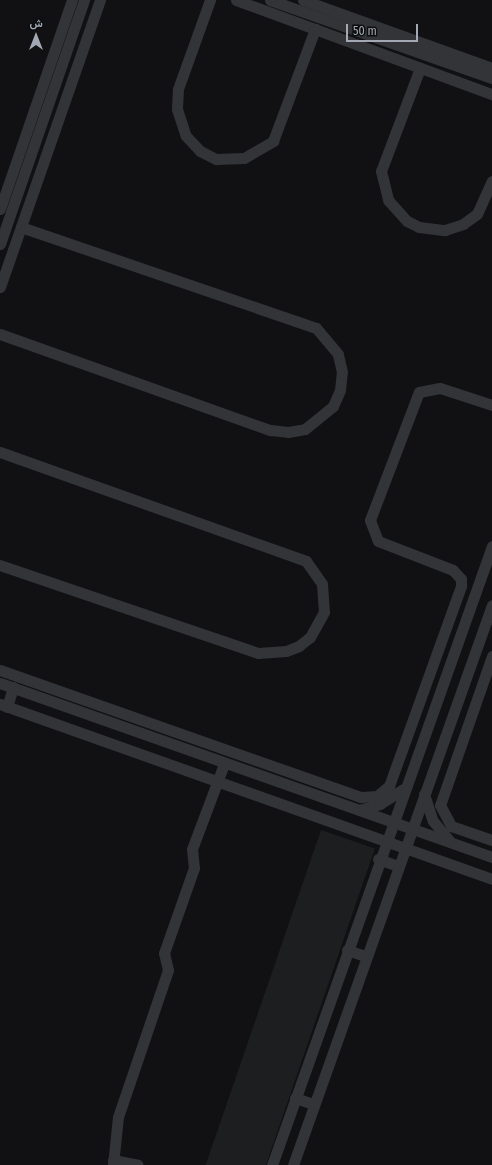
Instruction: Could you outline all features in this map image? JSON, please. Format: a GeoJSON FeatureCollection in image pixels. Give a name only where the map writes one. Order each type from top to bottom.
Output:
{"type":"FeatureCollection","features":[{"type":"Feature","properties":{"kind":"street"},"geometry":{"type":"LineString","coordinates":[[0,210],[72,0]]}},
{"type":"Feature","properties":{"kind":"street"},"geometry":{"type":"LineString","coordinates":[[0,244],[84,0]]}},
{"type":"Feature","properties":{"kind":"street"},"geometry":{"type":"LineString","coordinates":[[0,287],[100,0]]}},
{"type":"Feature","properties":{"kind":"street"},"geometry":{"type":"LineString","coordinates":[[210,0],[178,89],[177,109],[186,136],[200,151],[216,159],[244,158],[273,141],[315,29]]}},
{"type":"Feature","properties":{"kind":"street"},"geometry":{"type":"LineString","coordinates":[[236,0],[268,4],[492,78]]}},
{"type":"Feature","properties":{"kind":"street"},"geometry":{"type":"LineString","coordinates":[[303,0],[492,68]]}},
{"type":"Feature","properties":{"kind":"street"},"geometry":{"type":"LineString","coordinates":[[268,4],[315,29],[492,94]]}},
{"type":"Feature","properties":{"kind":"street"},"geometry":{"type":"LineString","coordinates":[[420,68],[381,171],[388,200],[407,221],[419,227],[446,230],[463,224],[477,214],[492,182]]}},
{"type":"Feature","properties":{"kind":"street"},"geometry":{"type":"LineString","coordinates":[[468,85],[473,71]]}},
{"type":"Feature","properties":{"kind":"street"},"geometry":{"type":"LineString","coordinates":[[20,187],[33,192]]}},
{"type":"Feature","properties":{"kind":"street"},"geometry":{"type":"LineString","coordinates":[[0,334],[270,430],[288,432],[305,428],[329,411],[340,390],[342,372],[338,354],[316,328],[21,227]]}},
{"type":"Feature","properties":{"kind":"street"},"geometry":{"type":"LineString","coordinates":[[0,670],[361,797],[377,796],[389,786],[461,586],[461,579],[452,570],[378,541],[370,520],[419,392],[440,388],[492,405]]}},
{"type":"Feature","properties":{"kind":"street"},"geometry":{"type":"LineString","coordinates":[[0,452],[306,561],[322,584],[324,612],[314,631],[299,646],[286,651],[258,653],[0,565]]}},
{"type":"Feature","properties":{"kind":"street"},"geometry":{"type":"LineString","coordinates":[[272,1165],[391,821],[492,546]]}},
{"type":"Feature","properties":{"kind":"street"},"geometry":{"type":"LineString","coordinates":[[293,1165],[492,605]]}},
{"type":"Feature","properties":{"kind":"street"},"geometry":{"type":"LineString","coordinates":[[492,656],[440,805],[451,826],[492,840]]}},
{"type":"Feature","properties":{"kind":"street"},"geometry":{"type":"LineString","coordinates":[[0,683],[224,764],[492,857]]}},
{"type":"Feature","properties":{"kind":"street"},"geometry":{"type":"LineString","coordinates":[[13,687],[3,706],[218,780],[492,879]]}},
{"type":"Feature","properties":{"kind":"street"},"geometry":{"type":"LineString","coordinates":[[138,1165],[113,1163],[118,1117],[168,970],[164,953],[194,868],[192,849],[224,764]]}},
{"type":"Feature","properties":{"kind":"street"},"geometry":{"type":"LineString","coordinates":[[359,810],[380,804],[403,789]]}},
{"type":"Feature","properties":{"kind":"street"},"geometry":{"type":"LineString","coordinates":[[424,794],[433,821],[452,843]]}},
{"type":"Feature","properties":{"kind":"street"},"geometry":{"type":"LineString","coordinates":[[378,859],[398,866]]}},
{"type":"Feature","properties":{"kind":"street"},"geometry":{"type":"LineString","coordinates":[[347,950],[366,956]]}},
{"type":"Feature","properties":{"kind":"street"},"geometry":{"type":"LineString","coordinates":[[295,1098],[314,1104]]}},
{"type":"Feature","properties":{"kind":"shaded area"},"geometry":{"type":"Polygon","coordinates":[[[321,830],[375,849],[266,1165],[206,1165],[321,830]]]}}]}
